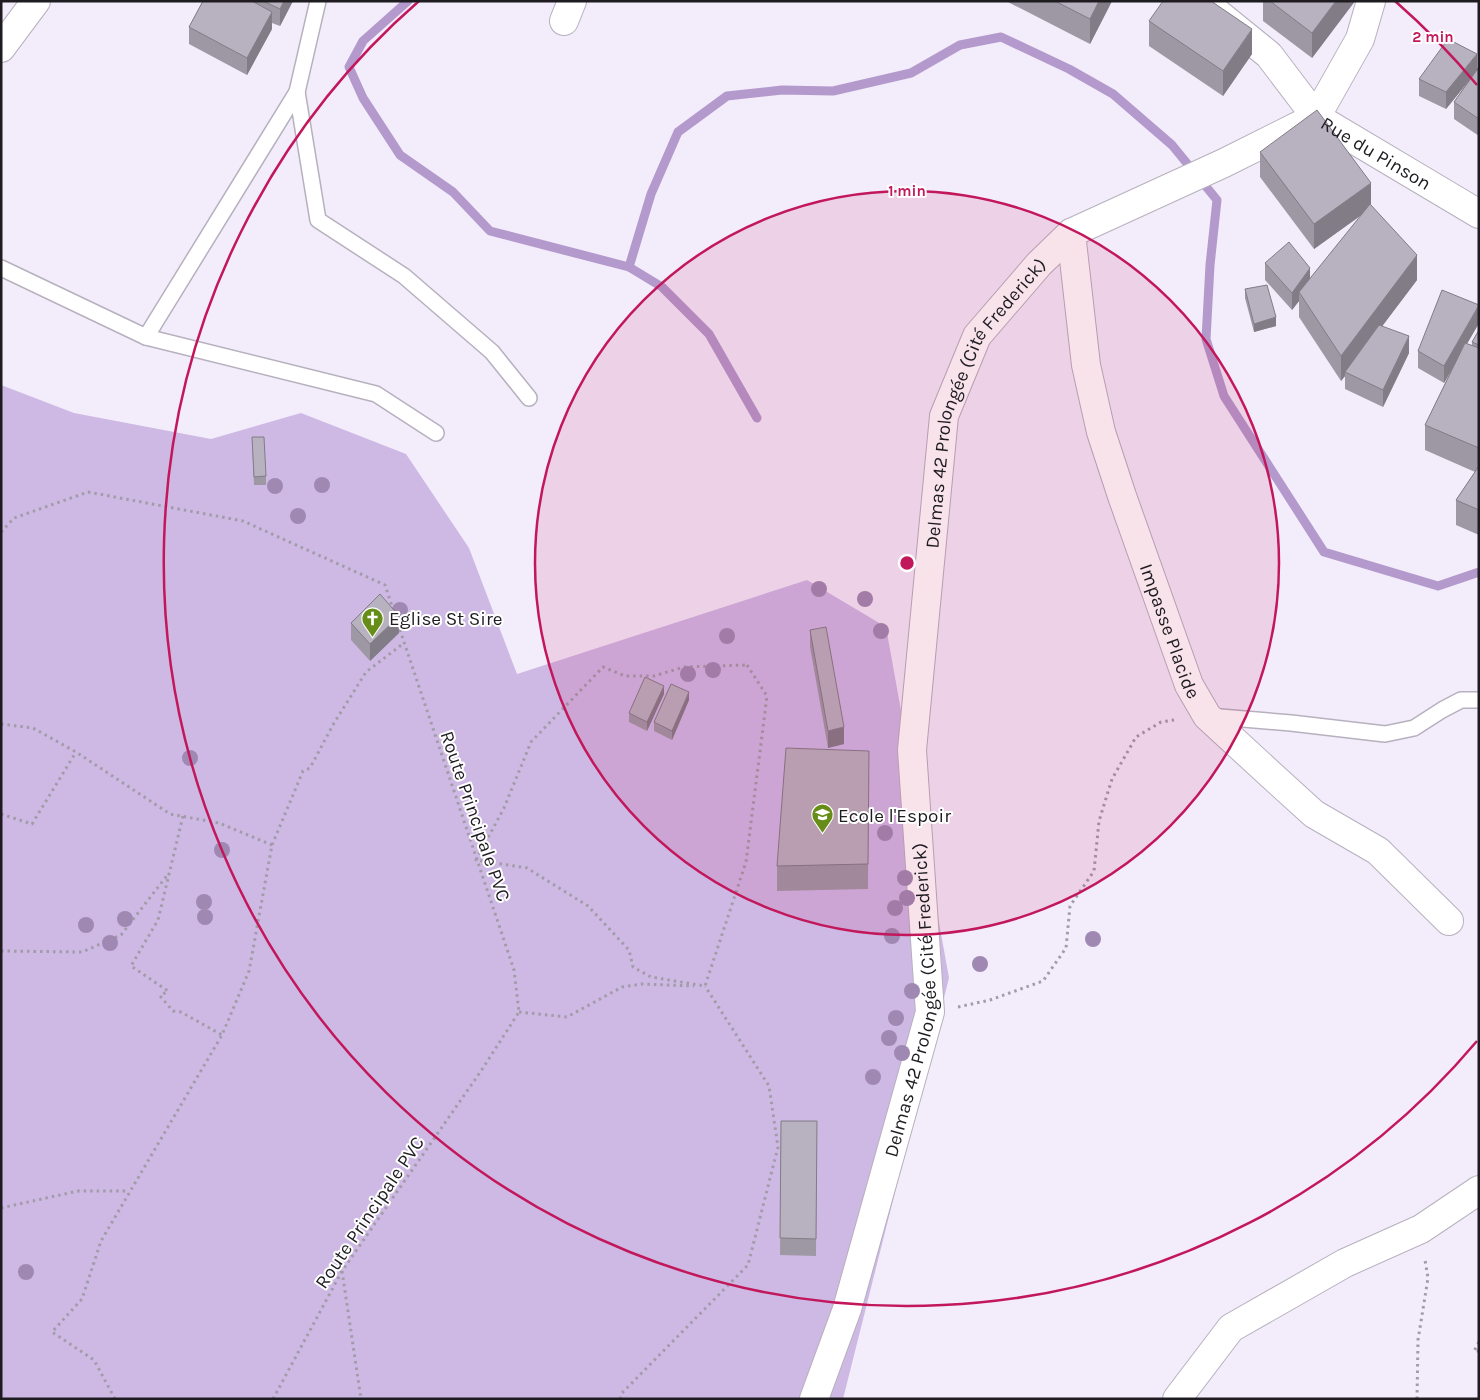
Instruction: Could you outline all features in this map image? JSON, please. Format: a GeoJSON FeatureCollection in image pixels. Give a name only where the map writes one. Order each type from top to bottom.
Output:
{"type":"FeatureCollection","features":[{"type":"Feature","properties":{"kind":"street"},"geometry":{"type":"LineString","coordinates":[[1,48],[36,1]]}},
{"type":"Feature","properties":{"kind":"street","name":"Rue du Pinson"},"geometry":{"type":"LineString","coordinates":[[1196,1],[1216,12],[1269,55],[1316,117],[1479,214]]}},
{"type":"Feature","properties":{"kind":"street"},"geometry":{"type":"LineString","coordinates":[[1316,117],[1360,39],[1371,1]]}},
{"type":"Feature","properties":{"kind":"street","name":"Delmas 42 Prolongée (Cité Frederick)"},"geometry":{"type":"LineString","coordinates":[[814,1399],[847,1309],[930,1012],[912,750],[944,416],[978,336],[1039,264],[1071,233],[1224,163],[1316,117]]}},
{"type":"Feature","properties":{"kind":"street","name":"Impasse Placide"},"geometry":{"type":"LineString","coordinates":[[1071,233],[1086,365],[1101,432],[1189,686],[1207,716],[1314,814],[1378,851],[1450,921]]}},
{"type":"Feature","properties":{"kind":"street"},"geometry":{"type":"LineString","coordinates":[[1177,1399],[1231,1328],[1345,1263],[1421,1229],[1479,1190]]}},
{"type":"Feature","properties":{"kind":"lane"},"geometry":{"type":"LineString","coordinates":[[146,337],[297,92],[318,1]]}},
{"type":"Feature","properties":{"kind":"lane"},"geometry":{"type":"LineString","coordinates":[[297,92],[318,220],[404,276],[492,352],[529,398]]}},
{"type":"Feature","properties":{"kind":"lane"},"geometry":{"type":"LineString","coordinates":[[1,268],[146,337],[376,394],[436,433]]}},
{"type":"Feature","properties":{"kind":"lane"},"geometry":{"type":"LineString","coordinates":[[1207,716],[1385,734],[1414,728],[1461,700],[1479,700]]}},
{"type":"Feature","properties":{"kind":"path"},"geometry":{"type":"LineString","coordinates":[[1,532],[14,518],[88,492],[243,521],[385,584],[396,618]]}},
{"type":"Feature","properties":{"kind":"path","name":"Route Principale PVC"},"geometry":{"type":"LineString","coordinates":[[273,1399],[342,1271],[482,1071],[519,1012],[514,970],[398,626]]}},
{"type":"Feature","properties":{"kind":"path"},"geometry":{"type":"LineString","coordinates":[[115,1399],[94,1360],[52,1332],[82,1299],[101,1241],[222,1035],[249,971],[272,845],[303,771],[310,768],[334,722],[366,672],[404,643]]}},
{"type":"Feature","properties":{"kind":"path"},"geometry":{"type":"LineString","coordinates":[[620,1399],[622,1394],[748,1265],[778,1147],[769,1086],[705,986],[651,977],[633,967],[629,950],[588,906],[527,868],[476,860],[504,808],[531,742],[603,667],[625,676],[654,676],[684,667],[747,665],[767,696],[746,862],[705,986]]}},
{"type":"Feature","properties":{"kind":"path"},"geometry":{"type":"LineString","coordinates":[[930,1012],[990,1000],[1043,981],[1066,948],[1070,906],[1094,871],[1099,821],[1112,779],[1136,738],[1161,722],[1207,716]]}},
{"type":"Feature","properties":{"kind":"path"},"geometry":{"type":"LineString","coordinates":[[1,724],[32,728],[76,752],[170,814],[219,823],[272,845]]}},
{"type":"Feature","properties":{"kind":"path"},"geometry":{"type":"LineString","coordinates":[[1,814],[32,824],[76,752]]}},
{"type":"Feature","properties":{"kind":"path"},"geometry":{"type":"LineString","coordinates":[[183,816],[158,920],[131,966],[168,991],[160,996],[172,1011],[181,1012],[222,1035]]}},
{"type":"Feature","properties":{"kind":"path"},"geometry":{"type":"LineString","coordinates":[[1,951],[82,952],[121,935],[170,871]]}},
{"type":"Feature","properties":{"kind":"path"},"geometry":{"type":"LineString","coordinates":[[519,1012],[567,1017],[622,987],[642,984],[705,986]]}},
{"type":"Feature","properties":{"kind":"path"},"geometry":{"type":"LineString","coordinates":[[1,1208],[78,1191],[129,1191]]}},
{"type":"Feature","properties":{"kind":"path"},"geometry":{"type":"LineString","coordinates":[[1417,1399],[1418,1340],[1428,1278],[1421,1229]]}},
{"type":"Feature","properties":{"kind":"path","name":"Route Principale PVC"},"geometry":{"type":"LineString","coordinates":[[342,1271],[361,1399]]}},
{"type":"Feature","properties":{"kind":"path"},"geometry":{"type":"LineString","coordinates":[[1479,1342],[1474,1351],[1479,1351]]}},
{"type":"Feature","properties":{"kind":"shaded area"},"geometry":{"type":"Polygon","coordinates":[[[1,385],[74,413],[211,439],[301,413],[406,454],[469,548],[517,674],[807,580],[886,627],[949,978],[843,1399],[1,1399],[1,385]]]}},
{"type":"Feature","properties":{"kind":"building"},"geometry":{"type":"Polygon","coordinates":[[[203,1],[252,1],[272,12],[247,58],[189,27],[203,1]]]}},
{"type":"Feature","properties":{"kind":"building"},"geometry":{"type":"Polygon","coordinates":[[[263,1],[284,1],[280,9],[263,1]]]}},
{"type":"Feature","properties":{"kind":"building"},"geometry":{"type":"Polygon","coordinates":[[[1055,1],[1099,1],[1090,19],[1055,1]]]}},
{"type":"Feature","properties":{"kind":"building"},"geometry":{"type":"Polygon","coordinates":[[[1163,1],[1211,1],[1252,29],[1223,71],[1149,21],[1163,1]]]}},
{"type":"Feature","properties":{"kind":"building"},"geometry":{"type":"Polygon","coordinates":[[[1270,1],[1336,1],[1312,33],[1270,1]]]}},
{"type":"Feature","properties":{"kind":"building"},"geometry":{"type":"Polygon","coordinates":[[[1448,39],[1477,54],[1446,92],[1419,79],[1448,39]]]}},
{"type":"Feature","properties":{"kind":"building"},"geometry":{"type":"Polygon","coordinates":[[[1479,67],[1479,119],[1454,102],[1479,67]]]}},
{"type":"Feature","properties":{"kind":"building"},"geometry":{"type":"Polygon","coordinates":[[[1317,110],[1371,183],[1314,224],[1260,152],[1317,110]]]}},
{"type":"Feature","properties":{"kind":"building"},"geometry":{"type":"Polygon","coordinates":[[[1370,204],[1417,255],[1341,356],[1299,292],[1370,204]]]}},
{"type":"Feature","properties":{"kind":"building"},"geometry":{"type":"Polygon","coordinates":[[[1289,242],[1310,268],[1292,293],[1265,263],[1289,242]]]}},
{"type":"Feature","properties":{"kind":"building"},"geometry":{"type":"Polygon","coordinates":[[[1267,285],[1276,317],[1254,324],[1245,289],[1267,285]]]}},
{"type":"Feature","properties":{"kind":"building"},"geometry":{"type":"Polygon","coordinates":[[[1442,290],[1479,305],[1444,366],[1418,351],[1442,290]]]}},
{"type":"Feature","properties":{"kind":"building"},"geometry":{"type":"Polygon","coordinates":[[[1379,325],[1409,336],[1383,390],[1345,372],[1379,325]]]}},
{"type":"Feature","properties":{"kind":"building"},"geometry":{"type":"Polygon","coordinates":[[[1479,330],[1479,345],[1472,342],[1479,330]]]}},
{"type":"Feature","properties":{"kind":"building"},"geometry":{"type":"Polygon","coordinates":[[[1465,343],[1479,348],[1479,448],[1425,425],[1465,343]]]}},
{"type":"Feature","properties":{"kind":"building"},"geometry":{"type":"Polygon","coordinates":[[[252,437],[264,437],[266,476],[254,477],[252,437]]]}},
{"type":"Feature","properties":{"kind":"building"},"geometry":{"type":"Polygon","coordinates":[[[1479,466],[1479,510],[1456,500],[1479,466]]]}},
{"type":"Feature","properties":{"kind":"building"},"geometry":{"type":"Polygon","coordinates":[[[380,594],[399,616],[370,644],[351,623],[380,594]]]}},
{"type":"Feature","properties":{"kind":"building"},"geometry":{"type":"Polygon","coordinates":[[[826,627],[844,727],[828,731],[810,630],[826,627]]]}},
{"type":"Feature","properties":{"kind":"building"},"geometry":{"type":"Polygon","coordinates":[[[645,677],[664,686],[647,722],[629,713],[645,677]]]}},
{"type":"Feature","properties":{"kind":"building"},"geometry":{"type":"Polygon","coordinates":[[[671,684],[689,692],[672,731],[654,722],[671,684]]]}},
{"type":"Feature","properties":{"kind":"building"},"geometry":{"type":"Polygon","coordinates":[[[786,748],[869,751],[868,864],[777,866],[786,748]]]}},
{"type":"Feature","properties":{"kind":"building"},"geometry":{"type":"Polygon","coordinates":[[[781,1121],[817,1121],[816,1239],[780,1238],[781,1121]]]}},
{"type":"Feature","properties":{"kind":"waterway"},"geometry":{"type":"LineString","coordinates":[[408,1],[363,41],[349,67],[363,98],[400,155],[453,192],[490,231],[629,267],[662,287],[709,334],[757,418]]}},
{"type":"Feature","properties":{"kind":"waterway"},"geometry":{"type":"LineString","coordinates":[[629,267],[651,194],[678,132],[727,96],[782,90],[833,91],[911,73],[960,45],[1001,37],[1069,69],[1113,94],[1172,145],[1217,200],[1210,265],[1206,339],[1224,396],[1324,552],[1438,586],[1479,572]]}},
{"type":"Feature","properties":{"kind":"place","name":"Eglise St Sire"},"geometry":{"type":"Point","coordinates":[373,637]}},
{"type":"Feature","properties":{"kind":"place","name":"Ecole l'Espoir"},"geometry":{"type":"Point","coordinates":[822,834]}}]}
